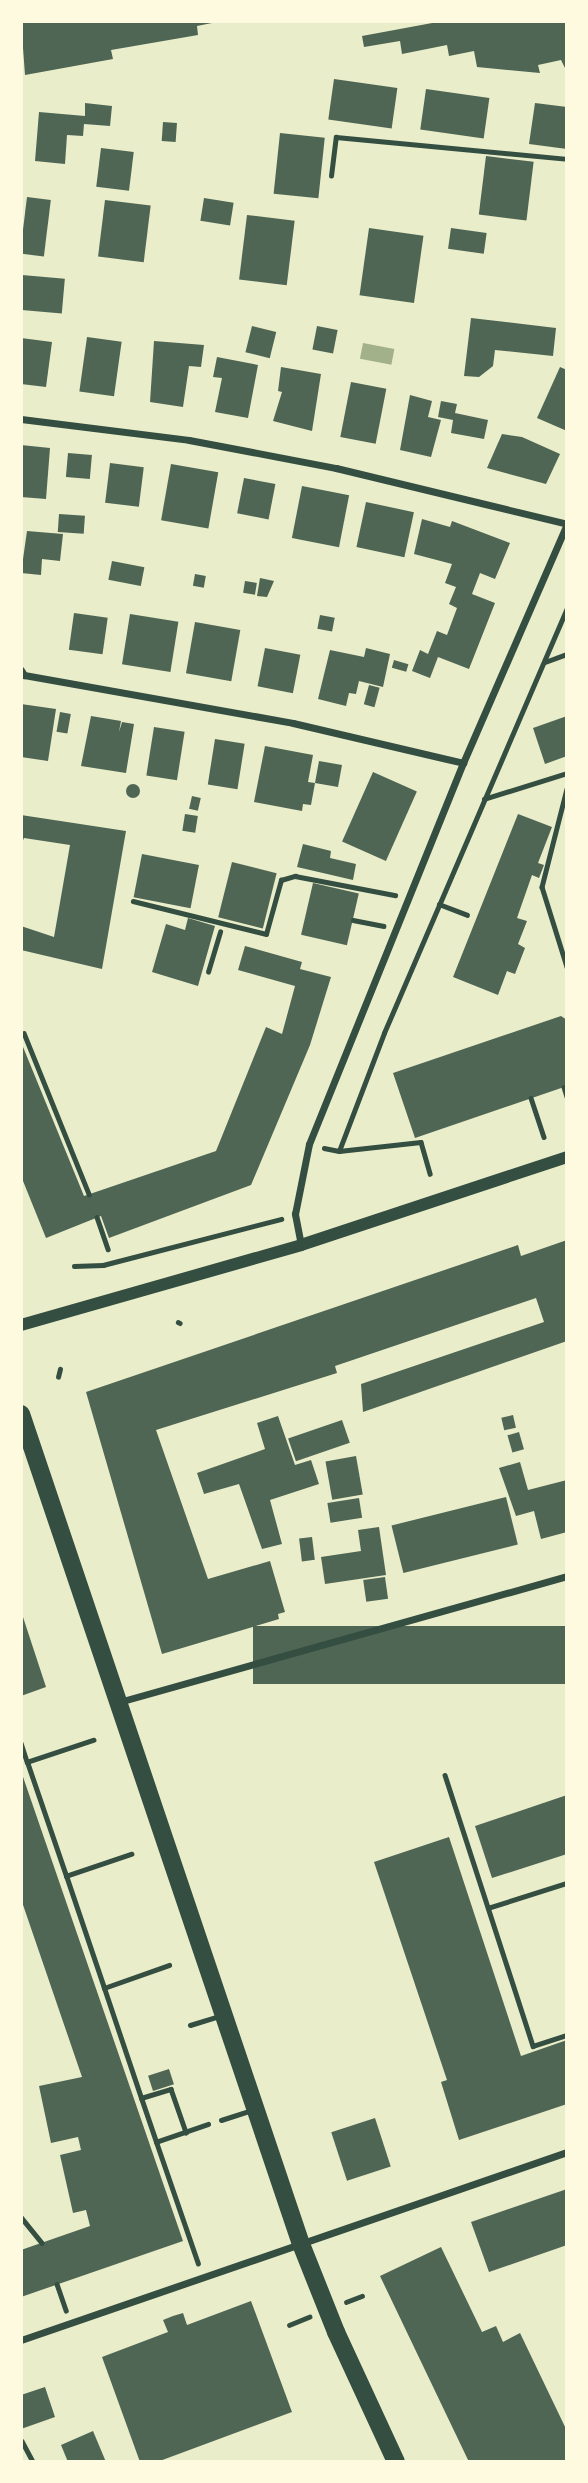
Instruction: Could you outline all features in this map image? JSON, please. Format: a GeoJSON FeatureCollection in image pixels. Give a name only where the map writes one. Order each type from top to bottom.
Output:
{"type":"FeatureCollection","features":[{"type":"Feature","properties":{"kind":"main road"},"geometry":{"type":"LineString","coordinates":[[21,1414],[301,2244],[326,2310],[396,2462]]}},
{"type":"Feature","properties":{"kind":"street"},"geometry":{"type":"LineString","coordinates":[[21,419],[189,440],[336,468],[567,524],[463,763],[309,1144],[295,1214],[301,1245]]}},
{"type":"Feature","properties":{"kind":"street"},"geometry":{"type":"LineString","coordinates":[[21,670],[24,675],[293,723],[463,763]]}},
{"type":"Feature","properties":{"kind":"street"},"geometry":{"type":"LineString","coordinates":[[21,1325],[301,1245],[567,1157]]}},
{"type":"Feature","properties":{"kind":"street"},"geometry":{"type":"LineString","coordinates":[[119,1702],[567,1576]]}},
{"type":"Feature","properties":{"kind":"street"},"geometry":{"type":"LineString","coordinates":[[21,2340],[567,2152]]}},
{"type":"Feature","properties":{"kind":"lane"},"geometry":{"type":"LineString","coordinates":[[190,2025],[223,2015]]}},
{"type":"Feature","properties":{"kind":"lane"},"geometry":{"type":"LineString","coordinates":[[222,2120],[255,2109]]}},
{"type":"Feature","properties":{"kind":"path"},"geometry":{"type":"LineString","coordinates":[[331,176],[336,137],[567,159]]}},
{"type":"Feature","properties":{"kind":"path"},"geometry":{"type":"LineString","coordinates":[[339,1151],[439,904],[567,609]]}},
{"type":"Feature","properties":{"kind":"path"},"geometry":{"type":"LineString","coordinates":[[544,662],[567,654]]}},
{"type":"Feature","properties":{"kind":"path"},"geometry":{"type":"LineString","coordinates":[[484,799],[567,773]]}},
{"type":"Feature","properties":{"kind":"path"},"geometry":{"type":"LineString","coordinates":[[567,789],[542,887],[567,967]]}},
{"type":"Feature","properties":{"kind":"path"},"geometry":{"type":"LineString","coordinates":[[133,901],[266,934],[281,880],[295,876],[409,898]]}},
{"type":"Feature","properties":{"kind":"path"},"geometry":{"type":"LineString","coordinates":[[439,904],[467,915]]}},
{"type":"Feature","properties":{"kind":"path"},"geometry":{"type":"LineString","coordinates":[[353,920],[397,929]]}},
{"type":"Feature","properties":{"kind":"path"},"geometry":{"type":"LineString","coordinates":[[208,972],[220,932]]}},
{"type":"Feature","properties":{"kind":"path"},"geometry":{"type":"LineString","coordinates":[[24,1033],[89,1194]]}},
{"type":"Feature","properties":{"kind":"path"},"geometry":{"type":"LineString","coordinates":[[564,1087],[567,1097]]}},
{"type":"Feature","properties":{"kind":"path"},"geometry":{"type":"LineString","coordinates":[[531,1098],[544,1137]]}},
{"type":"Feature","properties":{"kind":"path"},"geometry":{"type":"LineString","coordinates":[[309,1144],[339,1151],[421,1142],[430,1174]]}},
{"type":"Feature","properties":{"kind":"path"},"geometry":{"type":"LineString","coordinates":[[74,1266],[103,1265],[295,1214]]}},
{"type":"Feature","properties":{"kind":"path"},"geometry":{"type":"LineString","coordinates":[[97,1217],[107,1248]]}},
{"type":"Feature","properties":{"kind":"path"},"geometry":{"type":"LineString","coordinates":[[58,1377],[60,1369]]}},
{"type":"Feature","properties":{"kind":"path"},"geometry":{"type":"LineString","coordinates":[[27,1762],[93,1740]]}},
{"type":"Feature","properties":{"kind":"path"},"geometry":{"type":"LineString","coordinates":[[21,1743],[202,2278]]}},
{"type":"Feature","properties":{"kind":"path"},"geometry":{"type":"LineString","coordinates":[[445,1775],[533,2046],[567,2035]]}},
{"type":"Feature","properties":{"kind":"path"},"geometry":{"type":"LineString","coordinates":[[66,1876],[131,1854]]}},
{"type":"Feature","properties":{"kind":"path"},"geometry":{"type":"LineString","coordinates":[[488,1908],[567,1882]]}},
{"type":"Feature","properties":{"kind":"path"},"geometry":{"type":"LineString","coordinates":[[104,1988],[169,1965]]}},
{"type":"Feature","properties":{"kind":"path"},"geometry":{"type":"LineString","coordinates":[[141,2098],[171,2089],[186,2132]]}},
{"type":"Feature","properties":{"kind":"path"},"geometry":{"type":"LineString","coordinates":[[156,2142],[222,2120]]}},
{"type":"Feature","properties":{"kind":"path"},"geometry":{"type":"LineString","coordinates":[[21,2217],[42,2243]]}},
{"type":"Feature","properties":{"kind":"path"},"geometry":{"type":"LineString","coordinates":[[57,2284],[71,2323]]}},
{"type":"Feature","properties":{"kind":"path"},"geometry":{"type":"LineString","coordinates":[[22,2441],[33,2462]]}},
{"type":"Feature","properties":{"kind":"shaded area"},"geometry":{"type":"Polygon","coordinates":[[[363,343],[394,349],[391,365],[360,359],[363,343]]]}},
{"type":"Feature","properties":{"kind":"building"},"geometry":{"type":"Polygon","coordinates":[[[21,21],[217,22],[197,26],[198,35],[111,50],[113,59],[25,75],[21,21]]]}},
{"type":"Feature","properties":{"kind":"building"},"geometry":{"type":"Polygon","coordinates":[[[443,21],[567,21],[567,72],[561,60],[538,65],[540,73],[477,67],[474,51],[449,56],[447,45],[402,54],[400,41],[364,47],[362,36],[443,21]]]}},
{"type":"Feature","properties":{"kind":"building"},"geometry":{"type":"Polygon","coordinates":[[[334,79],[397,88],[392,129],[328,120],[334,79]]]}},
{"type":"Feature","properties":{"kind":"building"},"geometry":{"type":"Polygon","coordinates":[[[426,89],[489,98],[484,139],[420,130],[426,89]]]}},
{"type":"Feature","properties":{"kind":"building"},"geometry":{"type":"Polygon","coordinates":[[[85,103],[112,106],[110,126],[84,124],[83,136],[67,135],[65,164],[35,161],[39,112],[85,116],[85,103]]]}},
{"type":"Feature","properties":{"kind":"building"},"geometry":{"type":"Polygon","coordinates":[[[535,103],[567,107],[567,149],[529,144],[535,103]]]}},
{"type":"Feature","properties":{"kind":"building"},"geometry":{"type":"Polygon","coordinates":[[[163,122],[177,123],[176,142],[162,141],[163,122]]]}},
{"type":"Feature","properties":{"kind":"building"},"geometry":{"type":"Polygon","coordinates":[[[280,133],[325,138],[318,198],[274,194],[280,133]]]}},
{"type":"Feature","properties":{"kind":"building"},"geometry":{"type":"Polygon","coordinates":[[[101,148],[134,152],[129,191],[96,187],[101,148]]]}},
{"type":"Feature","properties":{"kind":"building"},"geometry":{"type":"Polygon","coordinates":[[[486,156],[534,162],[526,220],[479,215],[486,156]]]}},
{"type":"Feature","properties":{"kind":"building"},"geometry":{"type":"Polygon","coordinates":[[[27,197],[51,200],[44,256],[21,254],[27,197]]]}},
{"type":"Feature","properties":{"kind":"building"},"geometry":{"type":"Polygon","coordinates":[[[204,198],[234,203],[230,225],[200,221],[204,198]]]}},
{"type":"Feature","properties":{"kind":"building"},"geometry":{"type":"Polygon","coordinates":[[[105,200],[151,206],[144,262],[98,257],[105,200]]]}},
{"type":"Feature","properties":{"kind":"building"},"geometry":{"type":"Polygon","coordinates":[[[247,215],[295,221],[287,285],[239,280],[247,215]]]}},
{"type":"Feature","properties":{"kind":"building"},"geometry":{"type":"Polygon","coordinates":[[[369,228],[423,236],[414,303],[360,295],[369,228]]]}},
{"type":"Feature","properties":{"kind":"building"},"geometry":{"type":"Polygon","coordinates":[[[451,228],[487,233],[484,254],[448,249],[451,228]]]}},
{"type":"Feature","properties":{"kind":"building"},"geometry":{"type":"Polygon","coordinates":[[[22,275],[65,279],[62,314],[21,310],[22,275]]]}},
{"type":"Feature","properties":{"kind":"building"},"geometry":{"type":"Polygon","coordinates":[[[471,318],[556,328],[553,356],[495,350],[493,366],[479,377],[464,376],[471,318]]]}},
{"type":"Feature","properties":{"kind":"building"},"geometry":{"type":"Polygon","coordinates":[[[252,326],[276,332],[270,358],[245,352],[252,326]]]}},
{"type":"Feature","properties":{"kind":"building"},"geometry":{"type":"Polygon","coordinates":[[[317,326],[338,330],[333,354],[312,350],[317,326]]]}},
{"type":"Feature","properties":{"kind":"building"},"geometry":{"type":"Polygon","coordinates":[[[87,337],[122,342],[114,396],[79,391],[87,337]]]}},
{"type":"Feature","properties":{"kind":"building"},"geometry":{"type":"Polygon","coordinates":[[[21,338],[52,342],[46,387],[21,384],[21,338]]]}},
{"type":"Feature","properties":{"kind":"building"},"geometry":{"type":"Polygon","coordinates":[[[154,341],[204,345],[201,367],[189,366],[183,407],[150,402],[154,341]]]}},
{"type":"Feature","properties":{"kind":"building"},"geometry":{"type":"Polygon","coordinates":[[[217,357],[258,365],[248,418],[215,412],[222,378],[213,377],[217,357]]]}},
{"type":"Feature","properties":{"kind":"building"},"geometry":{"type":"Polygon","coordinates":[[[281,367],[321,374],[312,431],[273,421],[282,392],[278,391],[281,367]]]}},
{"type":"Feature","properties":{"kind":"building"},"geometry":{"type":"Polygon","coordinates":[[[560,367],[567,370],[567,431],[537,418],[560,367]]]}},
{"type":"Feature","properties":{"kind":"building"},"geometry":{"type":"Polygon","coordinates":[[[351,382],[386,389],[376,444],[340,437],[351,382]]]}},
{"type":"Feature","properties":{"kind":"building"},"geometry":{"type":"Polygon","coordinates":[[[410,395],[432,401],[428,417],[441,420],[431,457],[400,450],[410,395]]]}},
{"type":"Feature","properties":{"kind":"building"},"geometry":{"type":"Polygon","coordinates":[[[441,401],[457,404],[455,413],[488,420],[484,439],[451,433],[453,420],[438,417],[441,401]]]}},
{"type":"Feature","properties":{"kind":"building"},"geometry":{"type":"Polygon","coordinates":[[[502,434],[522,437],[560,454],[546,484],[487,468],[502,434]]]}},
{"type":"Feature","properties":{"kind":"building"},"geometry":{"type":"Polygon","coordinates":[[[21,445],[50,448],[46,499],[21,497],[21,445]]]}},
{"type":"Feature","properties":{"kind":"building"},"geometry":{"type":"Polygon","coordinates":[[[68,453],[92,455],[90,479],[66,477],[68,453]]]}},
{"type":"Feature","properties":{"kind":"building"},"geometry":{"type":"Polygon","coordinates":[[[110,463],[144,467],[139,507],[105,503],[110,463]]]}},
{"type":"Feature","properties":{"kind":"building"},"geometry":{"type":"Polygon","coordinates":[[[171,464],[218,472],[208,528],[161,520],[171,464]]]}},
{"type":"Feature","properties":{"kind":"building"},"geometry":{"type":"Polygon","coordinates":[[[244,478],[275,484],[269,519],[237,513],[244,478]]]}},
{"type":"Feature","properties":{"kind":"building"},"geometry":{"type":"Polygon","coordinates":[[[302,486],[349,495],[339,547],[292,538],[302,486]]]}},
{"type":"Feature","properties":{"kind":"building"},"geometry":{"type":"Polygon","coordinates":[[[366,502],[414,512],[404,557],[356,547],[366,502]]]}},
{"type":"Feature","properties":{"kind":"building"},"geometry":{"type":"Polygon","coordinates":[[[59,514],[85,516],[84,534],[58,532],[59,514]]]}},
{"type":"Feature","properties":{"kind":"building"},"geometry":{"type":"Polygon","coordinates":[[[422,519],[450,527],[452,521],[510,543],[495,579],[480,573],[472,594],[495,603],[469,669],[438,657],[430,678],[412,671],[420,650],[428,654],[437,631],[447,635],[457,608],[449,604],[456,587],[445,583],[452,564],[414,554],[422,519]]]}},
{"type":"Feature","properties":{"kind":"building"},"geometry":{"type":"Polygon","coordinates":[[[27,531],[63,534],[60,561],[42,559],[41,575],[21,573],[27,531]]]}},
{"type":"Feature","properties":{"kind":"building"},"geometry":{"type":"Polygon","coordinates":[[[112,561],[144,567],[141,586],[108,580],[112,561]]]}},
{"type":"Feature","properties":{"kind":"building"},"geometry":{"type":"Polygon","coordinates":[[[195,574],[206,576],[204,588],[193,586],[195,574]]]}},
{"type":"Feature","properties":{"kind":"building"},"geometry":{"type":"Polygon","coordinates":[[[260,578],[274,581],[267,597],[257,596],[260,578]]]}},
{"type":"Feature","properties":{"kind":"building"},"geometry":{"type":"Polygon","coordinates":[[[245,581],[257,583],[255,595],[243,593],[245,581]]]}},
{"type":"Feature","properties":{"kind":"building"},"geometry":{"type":"Polygon","coordinates":[[[74,613],[108,618],[103,654],[69,650],[74,613]]]}},
{"type":"Feature","properties":{"kind":"building"},"geometry":{"type":"Polygon","coordinates":[[[130,614],[178,622],[170,672],[122,664],[130,614]]]}},
{"type":"Feature","properties":{"kind":"building"},"geometry":{"type":"Polygon","coordinates":[[[320,615],[335,618],[332,632],[317,629],[320,615]]]}},
{"type":"Feature","properties":{"kind":"building"},"geometry":{"type":"Polygon","coordinates":[[[195,622],[240,630],[231,681],[186,673],[195,622]]]}},
{"type":"Feature","properties":{"kind":"building"},"geometry":{"type":"Polygon","coordinates":[[[265,648],[300,655],[293,693],[258,686],[265,648]]]}},
{"type":"Feature","properties":{"kind":"building"},"geometry":{"type":"Polygon","coordinates":[[[366,648],[390,654],[383,687],[359,681],[356,694],[349,693],[346,706],[318,699],[330,650],[364,657],[366,648]]]}},
{"type":"Feature","properties":{"kind":"building"},"geometry":{"type":"Polygon","coordinates":[[[394,660],[408,664],[406,672],[392,668],[394,660]]]}},
{"type":"Feature","properties":{"kind":"building"},"geometry":{"type":"Polygon","coordinates":[[[369,685],[380,688],[374,707],[364,704],[369,685]]]}},
{"type":"Feature","properties":{"kind":"building"},"geometry":{"type":"Polygon","coordinates":[[[21,704],[56,709],[48,761],[21,757],[21,704]]]}},
{"type":"Feature","properties":{"kind":"building"},"geometry":{"type":"Polygon","coordinates":[[[60,712],[71,714],[67,734],[57,732],[60,712]]]}},
{"type":"Feature","properties":{"kind":"building"},"geometry":{"type":"Polygon","coordinates":[[[91,716],[121,721],[119,732],[122,722],[134,724],[126,773],[81,766],[91,716]]]}},
{"type":"Feature","properties":{"kind":"building"},"geometry":{"type":"Polygon","coordinates":[[[567,716],[567,756],[545,764],[533,728],[567,716]]]}},
{"type":"Feature","properties":{"kind":"building"},"geometry":{"type":"Polygon","coordinates":[[[154,727],[185,732],[177,780],[146,775],[154,727]]]}},
{"type":"Feature","properties":{"kind":"building"},"geometry":{"type":"Polygon","coordinates":[[[215,739],[245,744],[237,789],[208,784],[215,739]]]}},
{"type":"Feature","properties":{"kind":"building"},"geometry":{"type":"Polygon","coordinates":[[[265,746],[313,755],[308,782],[315,783],[311,805],[303,804],[302,811],[254,802],[265,746]]]}},
{"type":"Feature","properties":{"kind":"building"},"geometry":{"type":"Polygon","coordinates":[[[319,761],[342,765],[338,787],[315,783],[319,761]]]}},
{"type":"Feature","properties":{"kind":"building"},"geometry":{"type":"Polygon","coordinates":[[[373,772],[417,792],[386,861],[342,841],[373,772]]]}},
{"type":"Feature","properties":{"kind":"building"},"geometry":{"type":"Polygon","coordinates":[[[130,784],[136,784],[140,791],[136,798],[130,798],[126,794],[126,788],[130,784]]]}},
{"type":"Feature","properties":{"kind":"building"},"geometry":{"type":"Polygon","coordinates":[[[192,796],[201,798],[198,811],[189,809],[192,796]]]}},
{"type":"Feature","properties":{"kind":"building"},"geometry":{"type":"Polygon","coordinates":[[[185,814],[198,816],[195,833],[182,831],[185,814]]]}},
{"type":"Feature","properties":{"kind":"building"},"geometry":{"type":"Polygon","coordinates":[[[518,814],[552,827],[538,863],[544,865],[539,878],[532,875],[517,918],[527,921],[518,944],[525,948],[515,974],[507,971],[498,995],[453,977],[518,814]]]}},
{"type":"Feature","properties":{"kind":"building"},"geometry":{"type":"Polygon","coordinates":[[[21,815],[126,831],[102,969],[21,950],[21,926],[54,937],[70,845],[24,838],[21,845],[21,815]]]}},
{"type":"Feature","properties":{"kind":"building"},"geometry":{"type":"Polygon","coordinates":[[[303,844],[331,851],[330,858],[356,864],[353,880],[297,867],[303,844]]]}},
{"type":"Feature","properties":{"kind":"building"},"geometry":{"type":"Polygon","coordinates":[[[142,854],[199,865],[191,908],[134,897],[142,854]]]}},
{"type":"Feature","properties":{"kind":"building"},"geometry":{"type":"Polygon","coordinates":[[[232,862],[277,873],[263,928],[218,917],[232,862]]]}},
{"type":"Feature","properties":{"kind":"building"},"geometry":{"type":"Polygon","coordinates":[[[313,883],[359,894],[347,945],[301,935],[313,883]]]}},
{"type":"Feature","properties":{"kind":"building"},"geometry":{"type":"Polygon","coordinates":[[[188,918],[215,926],[198,986],[152,972],[166,924],[185,930],[188,918]]]}},
{"type":"Feature","properties":{"kind":"building"},"geometry":{"type":"Polygon","coordinates":[[[245,946],[302,962],[300,969],[331,977],[310,1045],[251,1185],[109,1238],[101,1216],[46,1238],[21,1176],[21,1042],[84,1196],[216,1151],[266,1027],[282,1034],[295,986],[238,970],[245,946]]]}},
{"type":"Feature","properties":{"kind":"building"},"geometry":{"type":"Polygon","coordinates":[[[561,1016],[567,1020],[567,1086],[415,1138],[393,1073],[561,1016]]]}},
{"type":"Feature","properties":{"kind":"building"},"geometry":{"type":"Polygon","coordinates":[[[567,1240],[567,1341],[363,1412],[361,1384],[544,1322],[536,1298],[335,1366],[337,1373],[156,1430],[208,1579],[270,1561],[285,1612],[278,1614],[279,1619],[162,1654],[86,1392],[518,1245],[521,1256],[567,1240]]]}},
{"type":"Feature","properties":{"kind":"building"},"geometry":{"type":"Polygon","coordinates":[[[513,1415],[516,1428],[504,1430],[501,1418],[513,1415]]]}},
{"type":"Feature","properties":{"kind":"building"},"geometry":{"type":"Polygon","coordinates":[[[278,1416],[295,1465],[311,1460],[319,1484],[270,1500],[282,1544],[262,1549],[239,1484],[204,1494],[197,1473],[265,1449],[257,1423],[278,1416]]]}},
{"type":"Feature","properties":{"kind":"building"},"geometry":{"type":"Polygon","coordinates":[[[342,1420],[350,1443],[296,1461],[288,1439],[342,1420]]]}},
{"type":"Feature","properties":{"kind":"building"},"geometry":{"type":"Polygon","coordinates":[[[519,1432],[524,1449],[512,1453],[507,1435],[519,1432]]]}},
{"type":"Feature","properties":{"kind":"building"},"geometry":{"type":"Polygon","coordinates":[[[356,1456],[363,1494],[332,1500],[325,1461],[356,1456]]]}},
{"type":"Feature","properties":{"kind":"building"},"geometry":{"type":"Polygon","coordinates":[[[520,1462],[528,1490],[567,1480],[567,1532],[541,1539],[534,1511],[516,1516],[499,1468],[520,1462]]]}},
{"type":"Feature","properties":{"kind":"building"},"geometry":{"type":"Polygon","coordinates":[[[506,1497],[518,1545],[403,1573],[392,1526],[506,1497]]]}},
{"type":"Feature","properties":{"kind":"building"},"geometry":{"type":"Polygon","coordinates":[[[359,1498],[362,1518],[331,1523],[327,1503],[359,1498]]]}},
{"type":"Feature","properties":{"kind":"building"},"geometry":{"type":"Polygon","coordinates":[[[379,1527],[386,1575],[325,1584],[321,1557],[361,1551],[358,1530],[379,1527]]]}},
{"type":"Feature","properties":{"kind":"building"},"geometry":{"type":"Polygon","coordinates":[[[312,1537],[315,1560],[302,1561],[299,1539],[312,1537]]]}},
{"type":"Feature","properties":{"kind":"building"},"geometry":{"type":"Polygon","coordinates":[[[385,1577],[388,1599],[366,1602],[363,1580],[385,1577]]]}},
{"type":"Feature","properties":{"kind":"building"},"geometry":{"type":"Polygon","coordinates":[[[21,1611],[46,1687],[21,1696],[21,1611]]]}},
{"type":"Feature","properties":{"kind":"building"},"geometry":{"type":"Polygon","coordinates":[[[253,1626],[567,1626],[567,1684],[253,1684],[253,1626]]]}},
{"type":"Feature","properties":{"kind":"building"},"geometry":{"type":"Polygon","coordinates":[[[21,1771],[183,2241],[21,2297],[21,2250],[90,2226],[86,2210],[73,2213],[60,2155],[81,2150],[78,2137],[51,2143],[39,2086],[82,2077],[21,1899],[21,1771]]]}},
{"type":"Feature","properties":{"kind":"building"},"geometry":{"type":"Polygon","coordinates":[[[567,1795],[567,1854],[492,1878],[475,1826],[567,1795]]]}},
{"type":"Feature","properties":{"kind":"building"},"geometry":{"type":"Polygon","coordinates":[[[449,1837],[521,2056],[567,2040],[567,2104],[459,2140],[441,2082],[447,2080],[374,1862],[449,1837]]]}},
{"type":"Feature","properties":{"kind":"building"},"geometry":{"type":"Polygon","coordinates":[[[169,2069],[174,2084],[153,2091],[148,2076],[169,2069]]]}},
{"type":"Feature","properties":{"kind":"building"},"geometry":{"type":"Polygon","coordinates":[[[375,2118],[391,2167],[347,2181],[331,2132],[375,2118]]]}},
{"type":"Feature","properties":{"kind":"building"},"geometry":{"type":"Polygon","coordinates":[[[567,2189],[567,2245],[489,2272],[471,2222],[567,2189]]]}},
{"type":"Feature","properties":{"kind":"building"},"geometry":{"type":"Polygon","coordinates":[[[441,2247],[482,2332],[496,2326],[503,2342],[520,2333],[567,2431],[567,2462],[469,2462],[380,2276],[441,2247]]]}},
{"type":"Feature","properties":{"kind":"building"},"geometry":{"type":"Polygon","coordinates":[[[251,2301],[292,2412],[157,2462],[140,2462],[102,2357],[168,2332],[163,2320],[173,2316],[183,2313],[187,2325],[251,2301]]]}},
{"type":"Feature","properties":{"kind":"building"},"geometry":{"type":"Polygon","coordinates":[[[45,2387],[55,2417],[21,2429],[21,2395],[45,2387]]]}},
{"type":"Feature","properties":{"kind":"building"},"geometry":{"type":"Polygon","coordinates":[[[93,2431],[106,2462],[68,2462],[61,2445],[93,2431]]]}}]}
